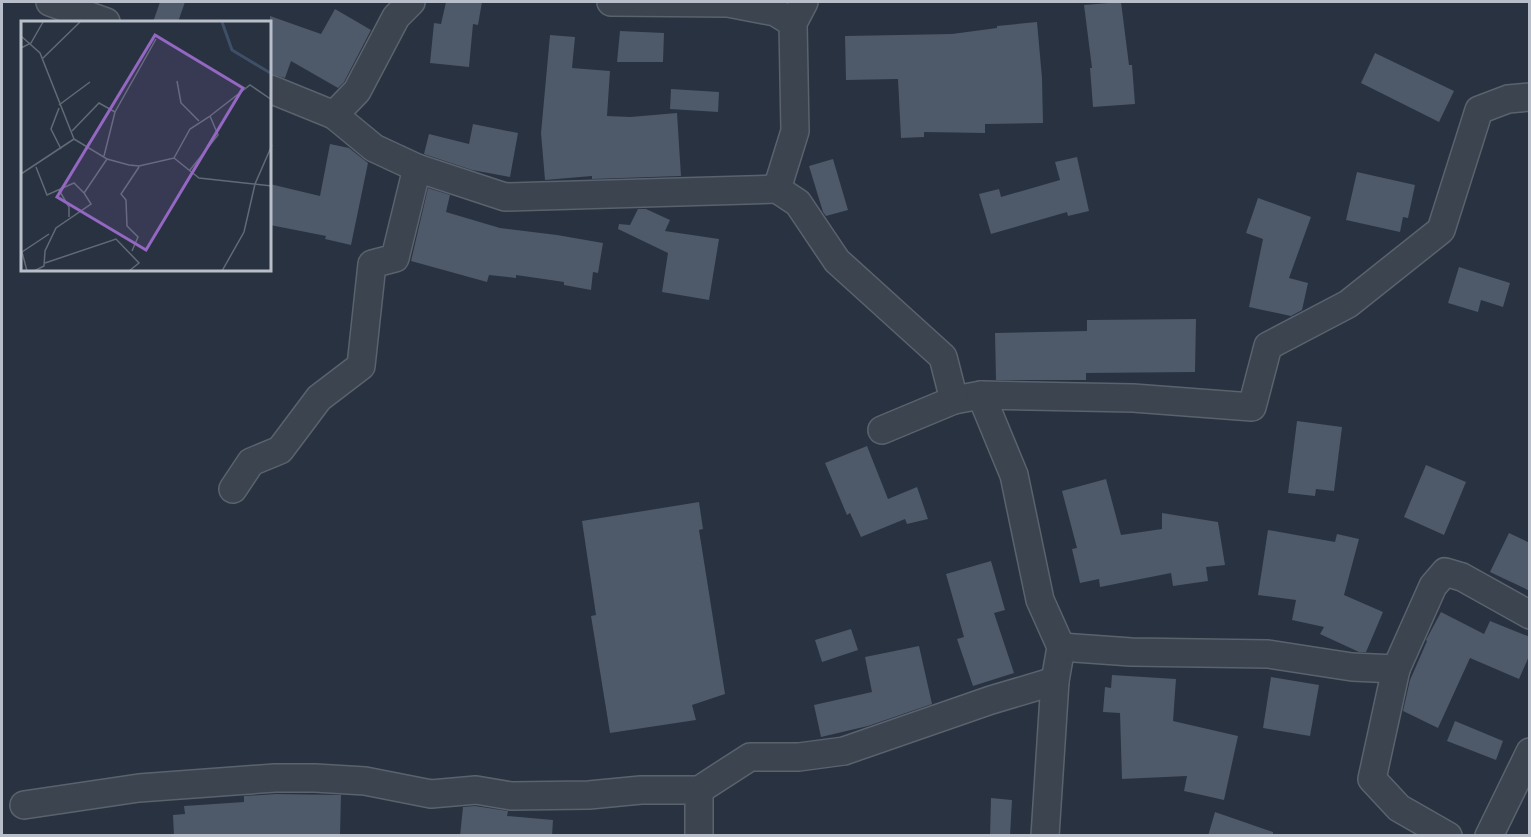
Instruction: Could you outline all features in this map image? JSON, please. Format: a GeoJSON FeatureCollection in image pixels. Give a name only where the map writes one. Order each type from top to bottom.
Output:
{"type":"FeatureCollection","features":[{"type":"Feature","properties":{"kind":"street"},"geometry":{"type":"LineString","coordinates":[[50,2],[103,21]]}},
{"type":"Feature","properties":{"kind":"street"},"geometry":{"type":"LineString","coordinates":[[334,114],[357,91],[396,17],[411,2]]}},
{"type":"Feature","properties":{"kind":"street"},"geometry":{"type":"LineString","coordinates":[[612,2],[728,3],[775,12],[798,12],[795,131],[777,189]]}},
{"type":"Feature","properties":{"kind":"street"},"geometry":{"type":"LineString","coordinates":[[272,89],[334,114],[374,148],[417,168],[505,198],[777,189],[798,202],[837,261],[943,357],[954,400]]}},
{"type":"Feature","properties":{"kind":"street"},"geometry":{"type":"LineString","coordinates":[[882,430],[954,400],[981,395],[1132,398],[1252,407],[1268,346],[1348,304],[1441,230],[1479,110],[1508,99],[1530,97]]}},
{"type":"Feature","properties":{"kind":"street"},"geometry":{"type":"LineString","coordinates":[[233,489],[251,462],[280,450],[319,398],[361,366],[372,264],[395,258],[417,168]]}},
{"type":"Feature","properties":{"kind":"street"},"geometry":{"type":"LineString","coordinates":[[981,395],[1014,475],[1040,600],[1061,647],[1055,681],[1045,836]]}},
{"type":"Feature","properties":{"kind":"street"},"geometry":{"type":"LineString","coordinates":[[1448,836],[1399,808],[1372,779],[1396,669],[1433,586],[1445,572],[1462,577],[1530,615]]}},
{"type":"Feature","properties":{"kind":"street"},"geometry":{"type":"LineString","coordinates":[[1061,647],[1131,652],[1268,654],[1352,667],[1396,669]]}},
{"type":"Feature","properties":{"kind":"street"},"geometry":{"type":"LineString","coordinates":[[24,805],[139,788],[275,778],[365,781],[430,794],[476,790],[512,796],[590,795],[641,790],[699,790],[750,757],[799,757],[844,751],[991,700],[1055,681]]}},
{"type":"Feature","properties":{"kind":"street"},"geometry":{"type":"LineString","coordinates":[[1489,836],[1530,752]]}},
{"type":"Feature","properties":{"kind":"street"},"geometry":{"type":"LineString","coordinates":[[699,790],[699,836]]}},
{"type":"Feature","properties":{"kind":"building"},"geometry":{"type":"Polygon","coordinates":[[[160,2],[185,2],[178,21],[153,21],[160,2]]]}},
{"type":"Feature","properties":{"kind":"building"},"geometry":{"type":"Polygon","coordinates":[[[446,2],[482,2],[478,25],[473,24],[469,67],[430,63],[434,23],[441,24],[446,2]]]}},
{"type":"Feature","properties":{"kind":"building"},"geometry":{"type":"Polygon","coordinates":[[[1121,2],[1129,65],[1132,65],[1135,104],[1093,107],[1090,68],[1092,68],[1084,5],[1121,2]]]}},
{"type":"Feature","properties":{"kind":"building"},"geometry":{"type":"Polygon","coordinates":[[[335,9],[371,30],[344,82],[338,88],[291,61],[285,78],[272,75],[272,21],[270,21],[270,16],[321,34],[335,9]]]}},
{"type":"Feature","properties":{"kind":"building"},"geometry":{"type":"Polygon","coordinates":[[[1037,22],[1043,123],[985,124],[985,133],[924,132],[924,137],[901,138],[898,79],[846,80],[845,36],[952,34],[1037,22]]]}},
{"type":"Feature","properties":{"kind":"building"},"geometry":{"type":"Polygon","coordinates":[[[620,31],[664,33],[663,62],[617,62],[620,31]]]}},
{"type":"Feature","properties":{"kind":"building"},"geometry":{"type":"Polygon","coordinates":[[[550,35],[575,37],[572,68],[610,71],[607,116],[630,117],[677,113],[681,176],[592,179],[592,176],[545,180],[541,133],[550,35]]]}},
{"type":"Feature","properties":{"kind":"building"},"geometry":{"type":"Polygon","coordinates":[[[1375,53],[1454,91],[1439,122],[1361,83],[1375,53]]]}},
{"type":"Feature","properties":{"kind":"building"},"geometry":{"type":"Polygon","coordinates":[[[671,89],[719,92],[718,112],[670,109],[671,89]]]}},
{"type":"Feature","properties":{"kind":"building"},"geometry":{"type":"Polygon","coordinates":[[[473,124],[518,133],[510,177],[472,170],[424,154],[429,134],[469,144],[473,124]]]}},
{"type":"Feature","properties":{"kind":"building"},"geometry":{"type":"Polygon","coordinates":[[[330,144],[349,148],[368,163],[351,245],[325,239],[326,236],[272,225],[272,184],[320,196],[330,144]]]}},
{"type":"Feature","properties":{"kind":"building"},"geometry":{"type":"Polygon","coordinates":[[[1077,157],[1089,211],[1068,216],[1067,212],[991,234],[979,194],[999,189],[1001,197],[1060,180],[1055,162],[1077,157]]]}},
{"type":"Feature","properties":{"kind":"building"},"geometry":{"type":"Polygon","coordinates":[[[833,159],[848,210],[826,216],[809,166],[833,159]]]}},
{"type":"Feature","properties":{"kind":"building"},"geometry":{"type":"Polygon","coordinates":[[[1357,172],[1415,185],[1408,218],[1403,217],[1400,232],[1346,220],[1357,172]]]}},
{"type":"Feature","properties":{"kind":"building"},"geometry":{"type":"Polygon","coordinates":[[[428,188],[450,195],[446,212],[500,228],[603,243],[598,273],[593,272],[591,290],[564,285],[564,282],[516,275],[516,278],[489,275],[487,282],[411,261],[428,188]]]}},
{"type":"Feature","properties":{"kind":"building"},"geometry":{"type":"Polygon","coordinates":[[[1258,198],[1311,217],[1289,278],[1308,283],[1302,310],[1291,316],[1249,307],[1263,239],[1246,233],[1258,198]]]}},
{"type":"Feature","properties":{"kind":"building"},"geometry":{"type":"Polygon","coordinates":[[[638,209],[646,209],[670,220],[665,231],[719,239],[709,300],[662,292],[668,253],[618,229],[619,224],[630,225],[638,209]]]}},
{"type":"Feature","properties":{"kind":"building"},"geometry":{"type":"Polygon","coordinates":[[[1459,267],[1510,283],[1503,307],[1481,300],[1478,312],[1448,303],[1459,267]]]}},
{"type":"Feature","properties":{"kind":"building"},"geometry":{"type":"Polygon","coordinates":[[[1196,319],[1195,372],[1086,373],[1086,380],[996,380],[995,333],[1087,331],[1087,320],[1196,319]]]}},
{"type":"Feature","properties":{"kind":"building"},"geometry":{"type":"Polygon","coordinates":[[[1297,421],[1342,427],[1334,491],[1316,489],[1315,496],[1288,493],[1297,421]]]}},
{"type":"Feature","properties":{"kind":"building"},"geometry":{"type":"Polygon","coordinates":[[[867,446],[888,499],[917,487],[928,519],[907,524],[905,519],[861,537],[850,513],[847,515],[825,463],[867,446]]]}},
{"type":"Feature","properties":{"kind":"building"},"geometry":{"type":"Polygon","coordinates":[[[1426,465],[1466,482],[1444,535],[1404,517],[1426,465]]]}},
{"type":"Feature","properties":{"kind":"building"},"geometry":{"type":"Polygon","coordinates":[[[1106,479],[1121,535],[1162,529],[1162,513],[1218,522],[1225,565],[1206,567],[1208,581],[1173,586],[1171,573],[1100,587],[1099,579],[1080,583],[1072,549],[1077,548],[1062,491],[1106,479]]]}},
{"type":"Feature","properties":{"kind":"building"},"geometry":{"type":"Polygon","coordinates":[[[699,502],[703,529],[699,530],[725,694],[692,705],[696,720],[610,733],[591,616],[596,615],[582,521],[699,502]]]}},
{"type":"Feature","properties":{"kind":"building"},"geometry":{"type":"Polygon","coordinates":[[[1268,530],[1335,542],[1337,534],[1359,539],[1344,595],[1383,612],[1366,652],[1359,652],[1320,634],[1324,627],[1292,620],[1296,600],[1258,595],[1268,530]]]}},
{"type":"Feature","properties":{"kind":"building"},"geometry":{"type":"Polygon","coordinates":[[[1509,533],[1530,543],[1530,591],[1490,572],[1509,533]]]}},
{"type":"Feature","properties":{"kind":"building"},"geometry":{"type":"Polygon","coordinates":[[[991,561],[1005,610],[994,613],[1014,673],[973,686],[957,639],[964,637],[946,574],[991,561]]]}},
{"type":"Feature","properties":{"kind":"building"},"geometry":{"type":"Polygon","coordinates":[[[1441,612],[1484,634],[1490,621],[1530,637],[1530,654],[1519,679],[1470,658],[1438,728],[1403,711],[1410,680],[1426,640],[1441,612]]]}},
{"type":"Feature","properties":{"kind":"building"},"geometry":{"type":"Polygon","coordinates":[[[851,629],[858,650],[822,662],[815,640],[851,629]]]}},
{"type":"Feature","properties":{"kind":"building"},"geometry":{"type":"Polygon","coordinates":[[[919,646],[932,704],[868,726],[821,737],[814,705],[872,692],[865,657],[919,646]]]}},
{"type":"Feature","properties":{"kind":"building"},"geometry":{"type":"Polygon","coordinates":[[[1112,675],[1176,679],[1173,721],[1238,736],[1224,800],[1184,791],[1187,776],[1122,779],[1120,713],[1103,712],[1105,687],[1111,688],[1112,675]]]}},
{"type":"Feature","properties":{"kind":"building"},"geometry":{"type":"Polygon","coordinates":[[[1271,677],[1319,685],[1310,736],[1263,728],[1271,677]]]}},
{"type":"Feature","properties":{"kind":"building"},"geometry":{"type":"Polygon","coordinates":[[[1455,721],[1503,741],[1496,760],[1447,741],[1455,721]]]}},
{"type":"Feature","properties":{"kind":"building"},"geometry":{"type":"Polygon","coordinates":[[[341,795],[340,836],[174,836],[173,815],[185,814],[184,806],[244,802],[244,796],[341,795]]]}},
{"type":"Feature","properties":{"kind":"building"},"geometry":{"type":"Polygon","coordinates":[[[991,798],[1012,800],[1010,836],[990,836],[991,798]]]}},
{"type":"Feature","properties":{"kind":"building"},"geometry":{"type":"Polygon","coordinates":[[[475,806],[508,811],[507,816],[553,820],[552,836],[460,836],[463,807],[475,806]]]}},
{"type":"Feature","properties":{"kind":"building"},"geometry":{"type":"Polygon","coordinates":[[[1215,812],[1273,832],[1273,836],[1208,836],[1215,812]]]}}]}
